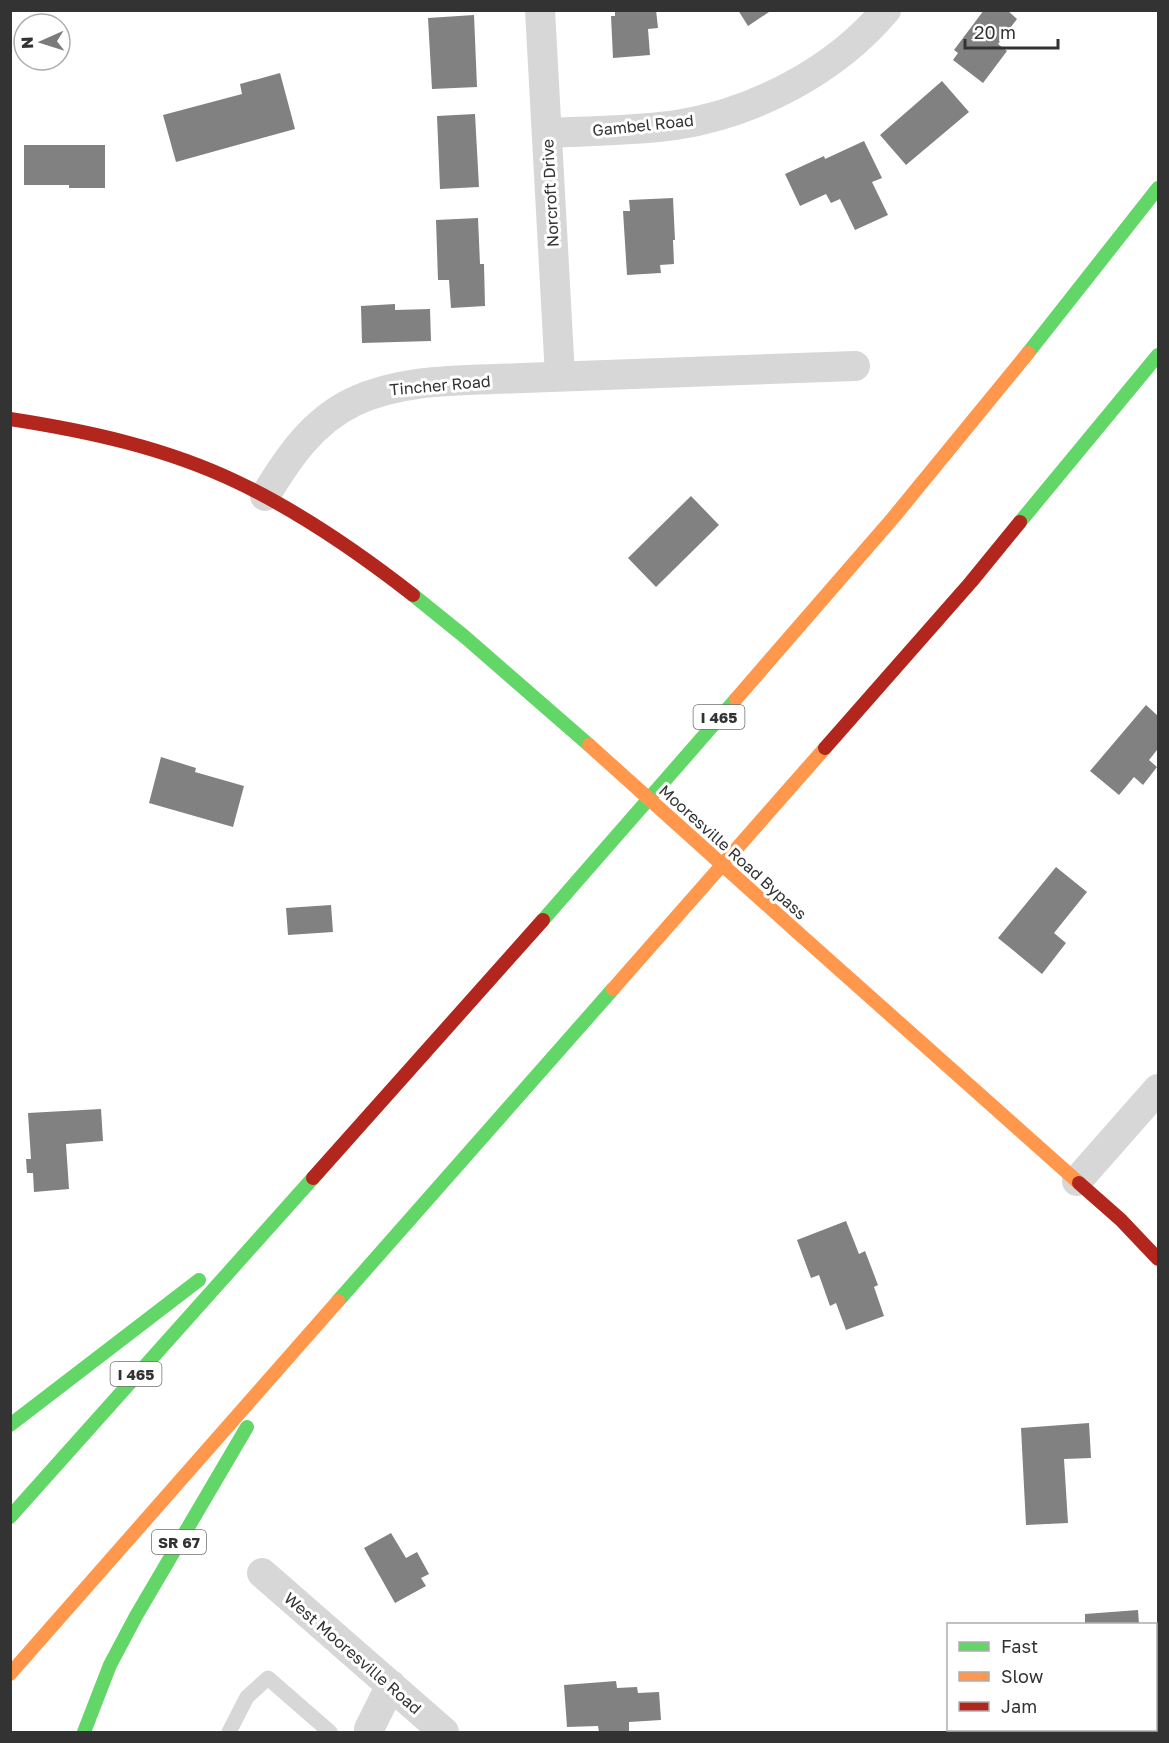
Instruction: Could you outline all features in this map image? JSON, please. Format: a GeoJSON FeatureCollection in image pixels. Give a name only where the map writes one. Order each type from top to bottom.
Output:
{"type":"FeatureCollection","features":[{"type":"Feature","properties":{"kind":"main road","name":"I 465"},"geometry":{"type":"LineString","coordinates":[[10,1516],[262,1232],[485,986],[894,517],[1041,338],[1158,188]]}},
{"type":"Feature","properties":{"kind":"main road"},"geometry":{"type":"LineString","coordinates":[[10,1674],[971,582],[1158,355]]}},
{"type":"Feature","properties":{"kind":"main road"},"geometry":{"type":"LineString","coordinates":[[10,419],[121,440],[201,467],[265,496]]}},
{"type":"Feature","properties":{"kind":"main road","name":"Mooresville Road Bypass"},"geometry":{"type":"LineString","coordinates":[[265,496],[339,541],[399,584],[508,673],[1121,1220],[1158,1259]]}},
{"type":"Feature","properties":{"kind":"main road"},"geometry":{"type":"LineString","coordinates":[[10,1425],[262,1232]]}},
{"type":"Feature","properties":{"kind":"main road","name":"SR 67"},"geometry":{"type":"LineString","coordinates":[[84,1732],[120,1645],[288,1358]]}},
{"type":"Feature","properties":{"kind":"street","name":"Norcroft Drive"},"geometry":{"type":"LineString","coordinates":[[540,10],[560,376]]}},
{"type":"Feature","properties":{"kind":"street","name":"Gambel Road"},"geometry":{"type":"LineString","coordinates":[[547,133],[677,124],[744,107],[805,78],[861,36],[886,10]]}},
{"type":"Feature","properties":{"kind":"street","name":"Tincher Road"},"geometry":{"type":"LineString","coordinates":[[265,496],[284,464],[313,429],[338,411],[365,396],[409,385],[560,376],[855,366]]}},
{"type":"Feature","properties":{"kind":"street"},"geometry":{"type":"LineString","coordinates":[[1077,1181],[1158,1089]]}},
{"type":"Feature","properties":{"kind":"street","name":"West Mooresville Road"},"geometry":{"type":"LineString","coordinates":[[262,1573],[444,1732]]}},
{"type":"Feature","properties":{"kind":"street"},"geometry":{"type":"LineString","coordinates":[[369,1732],[391,1685]]}},
{"type":"Feature","properties":{"kind":"lane"},"geometry":{"type":"LineString","coordinates":[[229,1732],[247,1696],[268,1678],[330,1732]]}},
{"type":"Feature","properties":{"kind":"building"},"geometry":{"type":"Polygon","coordinates":[[[615,10],[656,10],[658,28],[648,29],[650,55],[613,58],[611,16],[615,16],[615,10]]]}},
{"type":"Feature","properties":{"kind":"building"},"geometry":{"type":"Polygon","coordinates":[[[738,10],[772,10],[748,26],[738,10]]]}},
{"type":"Feature","properties":{"kind":"building"},"geometry":{"type":"Polygon","coordinates":[[[984,10],[1007,10],[1017,19],[998,44],[1007,51],[983,83],[953,60],[958,53],[954,50],[984,10]]]}},
{"type":"Feature","properties":{"kind":"building"},"geometry":{"type":"Polygon","coordinates":[[[474,15],[477,87],[432,89],[428,18],[474,15]]]}},
{"type":"Feature","properties":{"kind":"building"},"geometry":{"type":"Polygon","coordinates":[[[280,73],[295,129],[176,162],[163,115],[242,94],[240,84],[280,73]]]}},
{"type":"Feature","properties":{"kind":"building"},"geometry":{"type":"Polygon","coordinates":[[[942,81],[969,112],[906,165],[880,135],[942,81]]]}},
{"type":"Feature","properties":{"kind":"building"},"geometry":{"type":"Polygon","coordinates":[[[475,114],[479,187],[440,189],[437,116],[475,114]]]}},
{"type":"Feature","properties":{"kind":"building"},"geometry":{"type":"Polygon","coordinates":[[[864,141],[882,178],[872,182],[888,215],[855,230],[840,199],[831,203],[826,194],[800,206],[785,174],[864,141]]]}},
{"type":"Feature","properties":{"kind":"building"},"geometry":{"type":"Polygon","coordinates":[[[24,145],[105,145],[105,188],[24,185],[24,145]]]}},
{"type":"Feature","properties":{"kind":"building"},"geometry":{"type":"Polygon","coordinates":[[[673,198],[674,264],[660,265],[661,273],[627,275],[623,211],[630,211],[629,200],[673,198]]]}},
{"type":"Feature","properties":{"kind":"building"},"geometry":{"type":"Polygon","coordinates":[[[478,218],[480,264],[484,264],[485,306],[451,308],[449,280],[438,280],[436,220],[478,218]]]}},
{"type":"Feature","properties":{"kind":"building"},"geometry":{"type":"Polygon","coordinates":[[[395,304],[395,310],[430,309],[431,341],[362,343],[361,306],[395,304]]]}},
{"type":"Feature","properties":{"kind":"building"},"geometry":{"type":"Polygon","coordinates":[[[691,496],[719,525],[656,587],[628,558],[691,496]]]}},
{"type":"Feature","properties":{"kind":"building"},"geometry":{"type":"Polygon","coordinates":[[[1146,705],[1158,716],[1158,752],[1157,750],[1149,760],[1157,767],[1143,785],[1134,777],[1119,795],[1090,771],[1146,705]]]}},
{"type":"Feature","properties":{"kind":"building"},"geometry":{"type":"Polygon","coordinates":[[[161,757],[196,768],[195,772],[244,786],[233,827],[149,803],[161,757]]]}},
{"type":"Feature","properties":{"kind":"building"},"geometry":{"type":"Polygon","coordinates":[[[1056,867],[1087,892],[1054,933],[1066,943],[1042,974],[998,938],[1056,867]]]}},
{"type":"Feature","properties":{"kind":"building"},"geometry":{"type":"Polygon","coordinates":[[[331,905],[333,932],[288,935],[286,908],[331,905]]]}},
{"type":"Feature","properties":{"kind":"building"},"geometry":{"type":"Polygon","coordinates":[[[101,1109],[103,1141],[66,1144],[69,1189],[34,1192],[33,1173],[27,1173],[26,1159],[31,1159],[28,1113],[101,1109]]]}},
{"type":"Feature","properties":{"kind":"building"},"geometry":{"type":"Polygon","coordinates":[[[846,1221],[859,1254],[865,1251],[878,1285],[874,1287],[884,1316],[846,1330],[836,1303],[830,1306],[819,1275],[811,1278],[797,1240],[846,1221]]]}},
{"type":"Feature","properties":{"kind":"building"},"geometry":{"type":"Polygon","coordinates":[[[1089,1423],[1091,1458],[1064,1459],[1068,1523],[1026,1525],[1021,1428],[1089,1423]]]}},
{"type":"Feature","properties":{"kind":"building"},"geometry":{"type":"Polygon","coordinates":[[[391,1533],[406,1558],[417,1552],[429,1574],[421,1578],[426,1586],[395,1603],[364,1548],[391,1533]]]}},
{"type":"Feature","properties":{"kind":"building"},"geometry":{"type":"Polygon","coordinates":[[[1138,1610],[1139,1623],[1085,1623],[1085,1614],[1138,1610]]]}},
{"type":"Feature","properties":{"kind":"building"},"geometry":{"type":"Polygon","coordinates":[[[616,1681],[617,1688],[637,1687],[638,1693],[659,1692],[661,1720],[629,1722],[629,1732],[599,1732],[598,1726],[567,1727],[564,1685],[616,1681]]]}},
{"type":"Feature","properties":{"kind":"traffic: fast"},"geometry":{"type":"LineString","coordinates":[[1028,353],[1158,188]]}},
{"type":"Feature","properties":{"kind":"traffic: fast"},"geometry":{"type":"LineString","coordinates":[[1020,522],[1158,355]]}},
{"type":"Feature","properties":{"kind":"traffic: fast"},"geometry":{"type":"LineString","coordinates":[[413,595],[589,745]]}},
{"type":"Feature","properties":{"kind":"traffic: fast"},"geometry":{"type":"LineString","coordinates":[[543,920],[736,699]]}},
{"type":"Feature","properties":{"kind":"traffic: fast"},"geometry":{"type":"LineString","coordinates":[[338,1301],[613,989]]}},
{"type":"Feature","properties":{"kind":"traffic: fast"},"geometry":{"type":"LineString","coordinates":[[10,1517],[313,1178]]}},
{"type":"Feature","properties":{"kind":"traffic: fast"},"geometry":{"type":"LineString","coordinates":[[10,1425],[199,1280]]}},
{"type":"Feature","properties":{"kind":"traffic: fast"},"geometry":{"type":"LineString","coordinates":[[84,1732],[110,1665],[136,1616],[247,1427]]}},
{"type":"Feature","properties":{"kind":"traffic: slow"},"geometry":{"type":"LineString","coordinates":[[736,699],[893,518],[1028,353]]}},
{"type":"Feature","properties":{"kind":"traffic: slow"},"geometry":{"type":"LineString","coordinates":[[589,745],[796,931]]}},
{"type":"Feature","properties":{"kind":"traffic: slow"},"geometry":{"type":"LineString","coordinates":[[613,989],[825,748]]}},
{"type":"Feature","properties":{"kind":"traffic: slow"},"geometry":{"type":"LineString","coordinates":[[796,931],[1079,1183]]}},
{"type":"Feature","properties":{"kind":"traffic: slow"},"geometry":{"type":"LineString","coordinates":[[10,1674],[338,1301]]}},
{"type":"Feature","properties":{"kind":"traffic: jam"},"geometry":{"type":"LineString","coordinates":[[10,419],[126,442],[210,470],[237,482],[306,520],[350,548],[413,595]]}},
{"type":"Feature","properties":{"kind":"traffic: jam"},"geometry":{"type":"LineString","coordinates":[[825,748],[971,582],[1020,522]]}},
{"type":"Feature","properties":{"kind":"traffic: jam"},"geometry":{"type":"LineString","coordinates":[[313,1178],[543,920]]}},
{"type":"Feature","properties":{"kind":"traffic: jam"},"geometry":{"type":"LineString","coordinates":[[1079,1183],[1121,1220],[1158,1259]]}}]}
